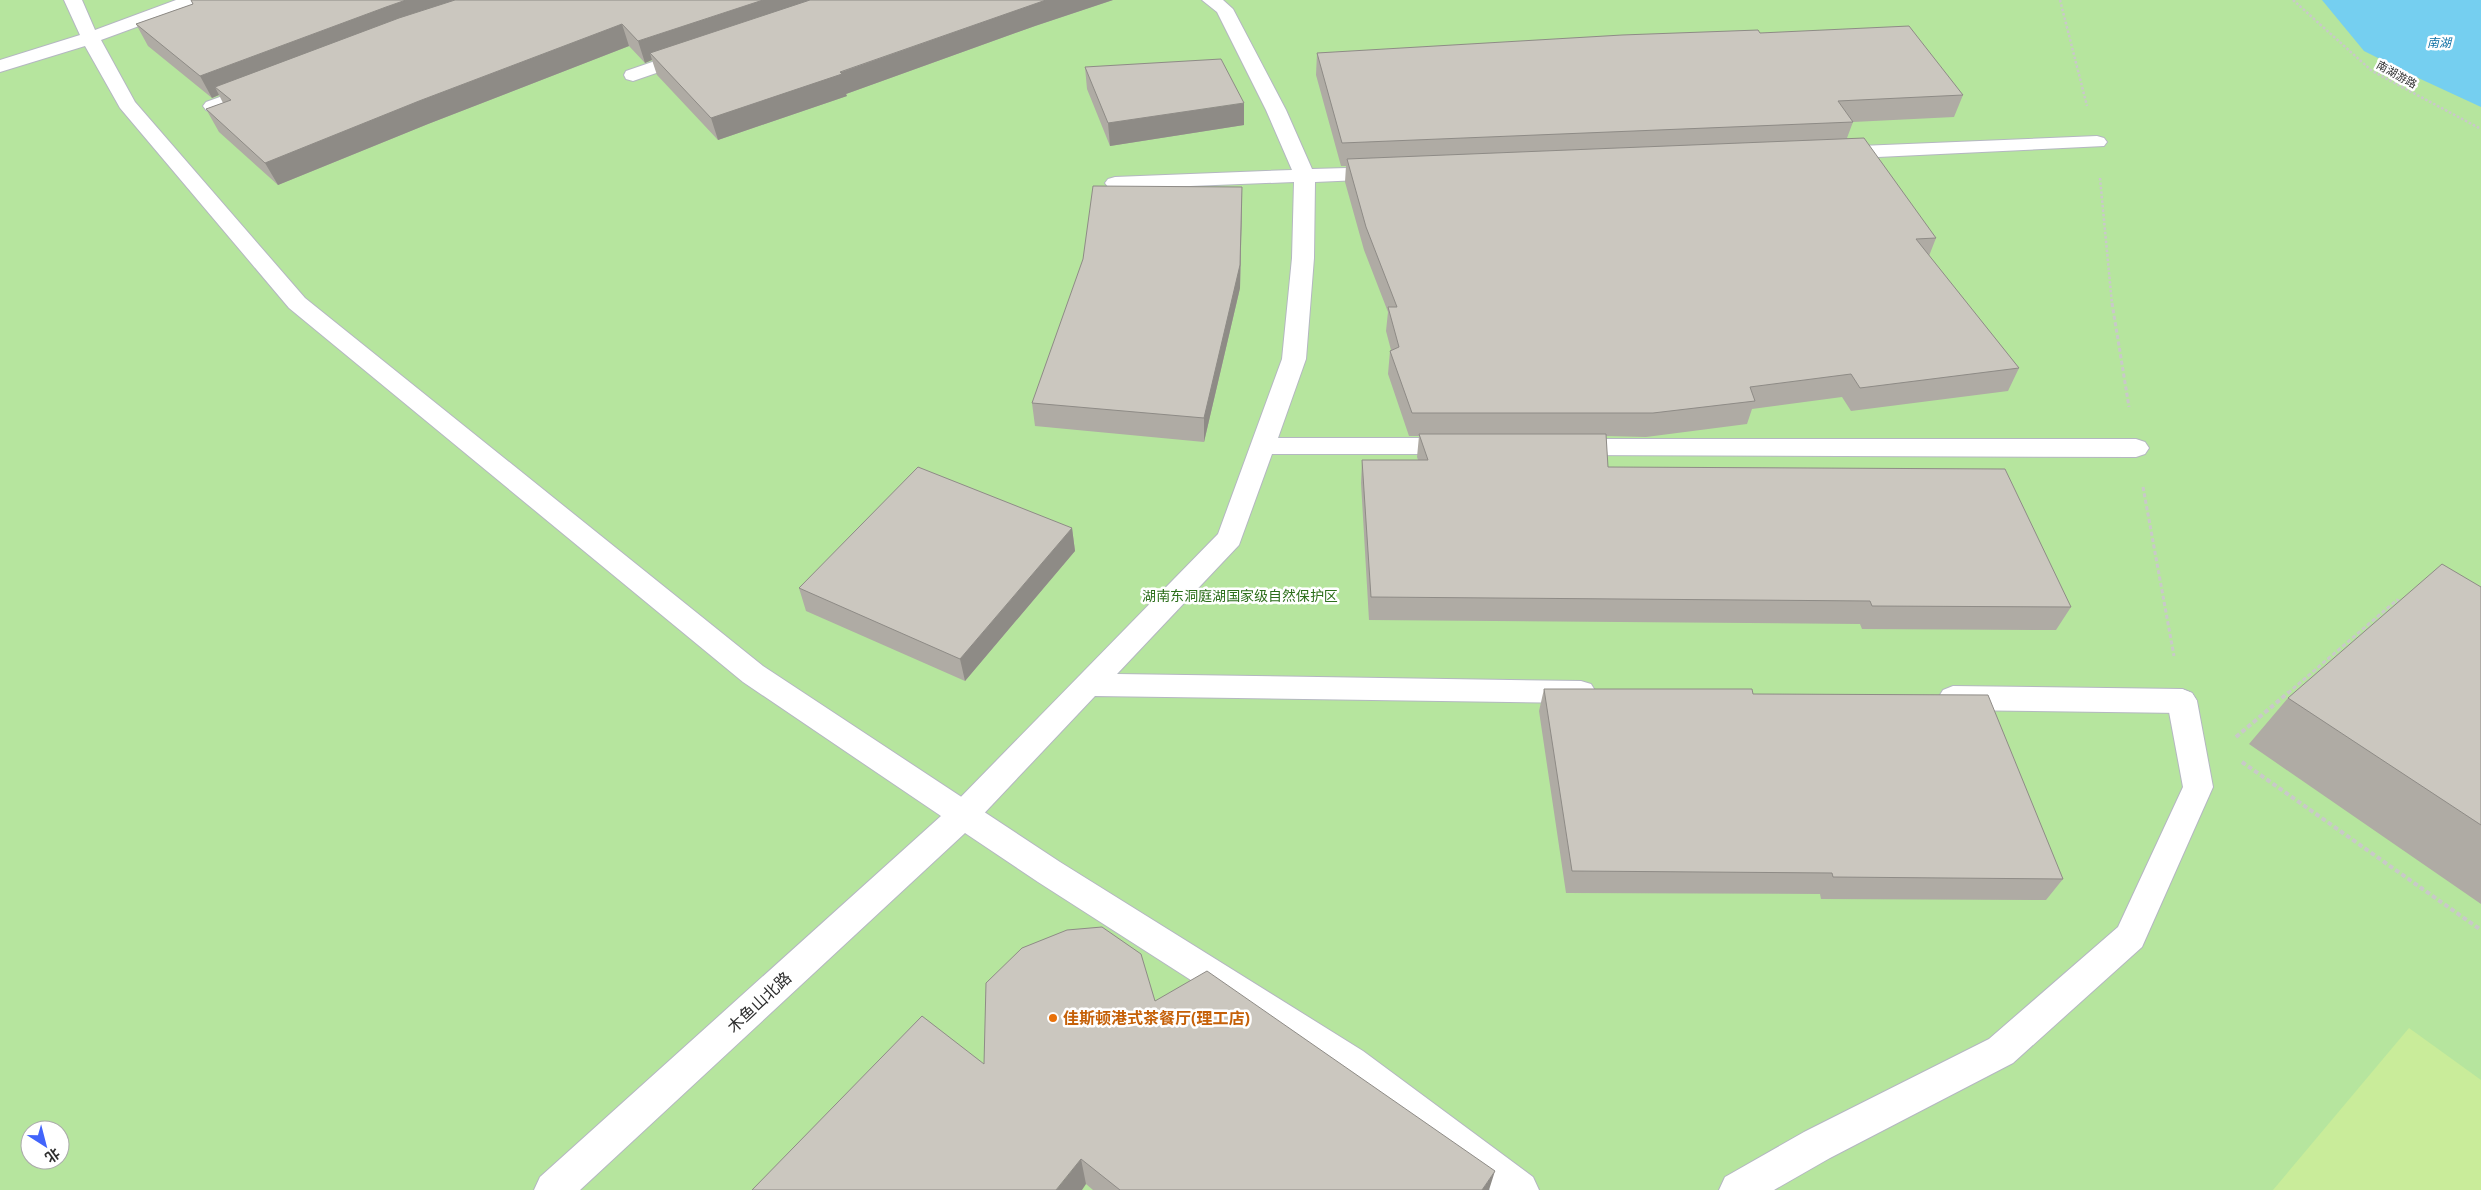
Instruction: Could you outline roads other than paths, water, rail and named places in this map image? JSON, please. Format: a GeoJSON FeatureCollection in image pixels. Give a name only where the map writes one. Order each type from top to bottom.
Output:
{"type":"FeatureCollection","features":[{"type":"Feature","properties":{"kind":"street"},"geometry":{"type":"LineString","coordinates":[[73,0],[90,38],[127,104],[298,303],[753,674],[1050,872],[1350,1064],[1520,1190]]}},
{"type":"Feature","properties":{"kind":"street"},"geometry":{"type":"LineString","coordinates":[[0,66],[90,38],[193,0]]}},
{"type":"Feature","properties":{"kind":"street"},"geometry":{"type":"LineString","coordinates":[[1211,0],[1224,9],[1276,110],[1305,176]]}},
{"type":"Feature","properties":{"kind":"street"},"geometry":{"type":"LineString","coordinates":[[633,75],[707,50]]}},
{"type":"Feature","properties":{"kind":"street"},"geometry":{"type":"LineString","coordinates":[[213,106],[276,82]]}},
{"type":"Feature","properties":{"kind":"street"},"geometry":{"type":"LineString","coordinates":[[1820,154],[2097,142]]}},
{"type":"Feature","properties":{"kind":"street"},"geometry":{"type":"LineString","coordinates":[[1115,182],[1404,172]]}},
{"type":"Feature","properties":{"kind":"street","name":"木鱼山北路"},"geometry":{"type":"LineString","coordinates":[[554,1190],[964,814],[1086,685],[1230,538],[1294,359],[1303,258],[1305,176]]}},
{"type":"Feature","properties":{"kind":"street"},"geometry":{"type":"LineString","coordinates":[[1262,446],[1481,446]]}},
{"type":"Feature","properties":{"kind":"street"},"geometry":{"type":"LineString","coordinates":[[1550,446],[2136,448]]}},
{"type":"Feature","properties":{"kind":"street"},"geometry":{"type":"LineString","coordinates":[[1086,685],[1604,693]]}},
{"type":"Feature","properties":{"kind":"street"},"geometry":{"type":"LineString","coordinates":[[1738,1190],[1817,1145],[2001,1051],[2130,937],[2198,787],[2182,701],[1923,697]]}},
{"type":"Feature","properties":{"kind":"water","name":"南湖"},"geometry":{"type":"Polygon","coordinates":[[[2322,0],[2481,0],[2481,107],[2364,51],[2322,0]]]}},
{"type":"Feature","properties":{"kind":"place","name":"佳斯顿港式茶餐厅(理工店)"},"geometry":{"type":"Point","coordinates":[1053,1018]}},
{"type":"Feature","properties":{"kind":"park label","name":"湖南东洞庭湖国家级自然保护区"},"geometry":{"type":"Point","coordinates":[1240,595]}}]}
